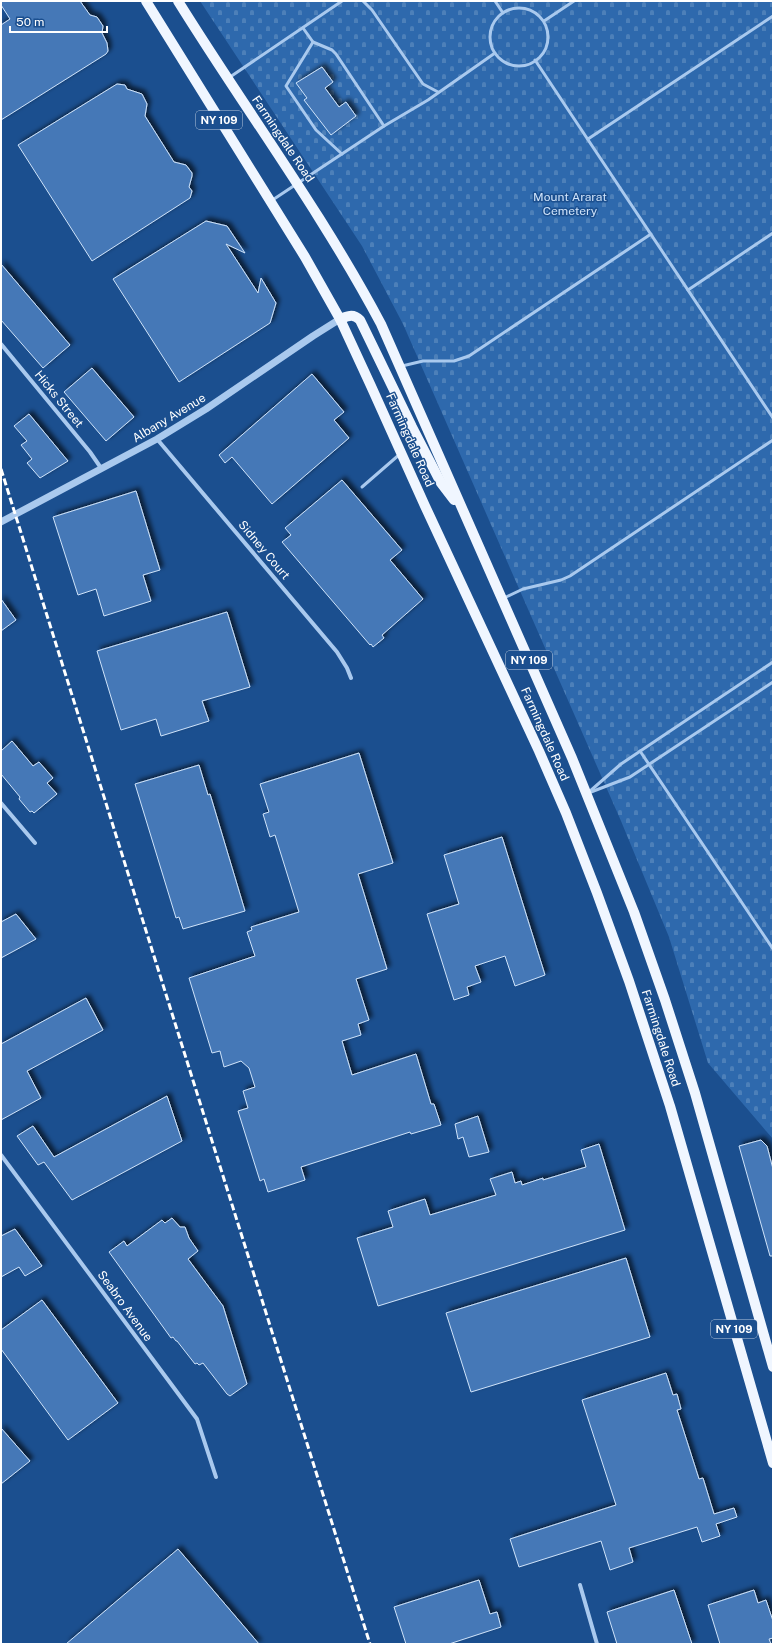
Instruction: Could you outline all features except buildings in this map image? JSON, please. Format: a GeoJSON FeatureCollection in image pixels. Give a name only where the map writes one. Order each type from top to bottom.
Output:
{"type":"FeatureCollection","features":[{"type":"Feature","properties":{"kind":"main road","name":"Farmingdale Road"},"geometry":{"type":"LineString","coordinates":[[146,1],[305,257],[340,319],[539,751],[566,813],[612,934],[644,1025],[672,1113],[773,1463]]}},
{"type":"Feature","properties":{"kind":"main road","name":"Farmingdale Road"},"geometry":{"type":"LineString","coordinates":[[178,1],[298,184],[358,282],[400,366],[503,598],[587,794],[646,947],[680,1047],[773,1367]]}},
{"type":"Feature","properties":{"kind":"main road"},"geometry":{"type":"LineString","coordinates":[[340,319],[351,315],[360,320],[441,483],[465,514]]}},
{"type":"Feature","properties":{"kind":"street","name":"Albany Avenue"},"geometry":{"type":"LineString","coordinates":[[1,522],[157,439],[206,409],[340,319]]}},
{"type":"Feature","properties":{"kind":"street","name":"Hicks Street"},"geometry":{"type":"LineString","coordinates":[[1,344],[101,468]]}},
{"type":"Feature","properties":{"kind":"street","name":"Sidney Court"},"geometry":{"type":"LineString","coordinates":[[157,439],[337,652],[347,668],[351,678]]}},
{"type":"Feature","properties":{"kind":"street"},"geometry":{"type":"LineString","coordinates":[[1,803],[35,843]]}},
{"type":"Feature","properties":{"kind":"street","name":"Seabro Avenue"},"geometry":{"type":"LineString","coordinates":[[1,1155],[197,1419],[216,1477]]}},
{"type":"Feature","properties":{"kind":"street"},"geometry":{"type":"LineString","coordinates":[[580,1585],[598,1644]]}},
{"type":"Feature","properties":{"kind":"lane"},"geometry":{"type":"LineString","coordinates":[[228,79],[342,1]]}},
{"type":"Feature","properties":{"kind":"lane"},"geometry":{"type":"LineString","coordinates":[[363,1],[372,10],[423,84],[438,92]]}},
{"type":"Feature","properties":{"kind":"lane"},"geometry":{"type":"LineString","coordinates":[[495,1],[503,13]]}},
{"type":"Feature","properties":{"kind":"lane"},"geometry":{"type":"LineString","coordinates":[[544,21],[574,1]]}},
{"type":"Feature","properties":{"kind":"lane"},"geometry":{"type":"LineString","coordinates":[[514,8],[528,8],[537,13],[544,21],[548,32],[548,46],[544,54],[536,60],[528,64],[512,65],[502,60],[495,53],[491,45],[490,34],[493,24],[503,13],[514,8]]}},
{"type":"Feature","properties":{"kind":"lane"},"geometry":{"type":"LineString","coordinates":[[588,139],[773,16]]}},
{"type":"Feature","properties":{"kind":"lane"},"geometry":{"type":"LineString","coordinates":[[303,28],[313,42],[332,50],[336,54],[384,126]]}},
{"type":"Feature","properties":{"kind":"lane"},"geometry":{"type":"LineString","coordinates":[[313,42],[286,86],[316,130],[342,154]]}},
{"type":"Feature","properties":{"kind":"lane"},"geometry":{"type":"LineString","coordinates":[[270,202],[384,126],[422,104],[495,53]]}},
{"type":"Feature","properties":{"kind":"lane"},"geometry":{"type":"LineString","coordinates":[[536,60],[773,418]]}},
{"type":"Feature","properties":{"kind":"lane"},"geometry":{"type":"LineString","coordinates":[[688,290],[773,233]]}},
{"type":"Feature","properties":{"kind":"lane"},"geometry":{"type":"LineString","coordinates":[[400,366],[423,361],[454,361],[469,356],[651,234]]}},
{"type":"Feature","properties":{"kind":"lane"},"geometry":{"type":"LineString","coordinates":[[503,598],[523,589],[561,580],[570,576],[773,440]]}},
{"type":"Feature","properties":{"kind":"lane"},"geometry":{"type":"LineString","coordinates":[[362,487],[401,453]]}},
{"type":"Feature","properties":{"kind":"lane"},"geometry":{"type":"LineString","coordinates":[[587,794],[621,764],[773,662]]}},
{"type":"Feature","properties":{"kind":"lane"},"geometry":{"type":"LineString","coordinates":[[587,794],[630,778],[773,682]]}},
{"type":"Feature","properties":{"kind":"lane"},"geometry":{"type":"LineString","coordinates":[[640,751],[773,949]]}},
{"type":"Feature","properties":{"kind":"green space","name":"Mount Ararat Cemetery"},"geometry":{"type":"Polygon","coordinates":[[[200,1],[773,1],[773,1139],[708,1063],[669,937],[621,821],[403,324],[362,246],[200,1]]]}},
{"type":"Feature","properties":{"kind":"railway"},"geometry":{"type":"LineString","coordinates":[[1,469],[370,1644]]}}]}
